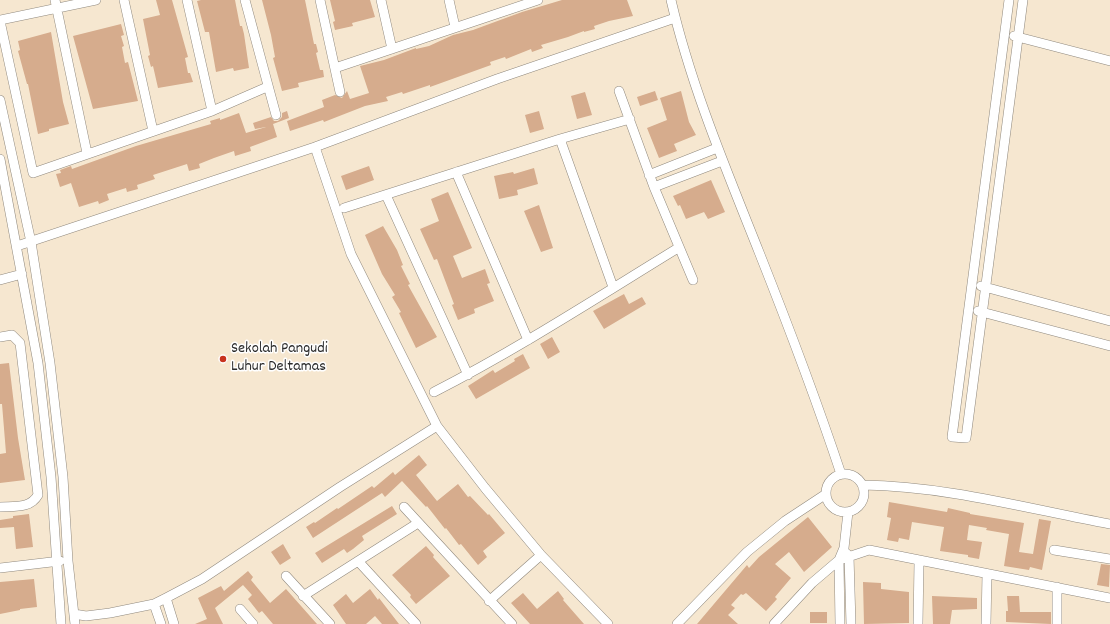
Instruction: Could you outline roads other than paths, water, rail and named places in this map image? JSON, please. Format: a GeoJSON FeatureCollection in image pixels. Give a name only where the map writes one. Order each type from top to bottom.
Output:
{"type":"FeatureCollection","features":[{"type":"Feature","properties":{"kind":"street"},"geometry":{"type":"LineString","coordinates":[[96,0],[56,4],[0,21],[32,172],[212,111],[267,87]]}},
{"type":"Feature","properties":{"kind":"street"},"geometry":{"type":"LineString","coordinates":[[124,0],[153,131]]}},
{"type":"Feature","properties":{"kind":"street"},"geometry":{"type":"LineString","coordinates":[[188,0],[212,111]]}},
{"type":"Feature","properties":{"kind":"street"},"geometry":{"type":"LineString","coordinates":[[245,0],[267,87],[276,115]]}},
{"type":"Feature","properties":{"kind":"street"},"geometry":{"type":"LineString","coordinates":[[320,0],[340,92]]}},
{"type":"Feature","properties":{"kind":"street"},"geometry":{"type":"LineString","coordinates":[[381,0],[392,49]]}},
{"type":"Feature","properties":{"kind":"street"},"geometry":{"type":"LineString","coordinates":[[449,0],[456,28]]}},
{"type":"Feature","properties":{"kind":"street"},"geometry":{"type":"LineString","coordinates":[[335,68],[456,28],[509,5],[538,0]]}},
{"type":"Feature","properties":{"kind":"street"},"geometry":{"type":"LineString","coordinates":[[670,0],[717,148],[787,324],[841,474]]}},
{"type":"Feature","properties":{"kind":"street"},"geometry":{"type":"LineString","coordinates":[[1009,0],[952,437],[966,438],[1023,0]]}},
{"type":"Feature","properties":{"kind":"street"},"geometry":{"type":"LineString","coordinates":[[56,4],[87,153]]}},
{"type":"Feature","properties":{"kind":"street"},"geometry":{"type":"LineString","coordinates":[[17,246],[314,147],[497,79],[675,18]]}},
{"type":"Feature","properties":{"kind":"street"},"geometry":{"type":"LineString","coordinates":[[1005,35],[1110,61]]}},
{"type":"Feature","properties":{"kind":"street"},"geometry":{"type":"LineString","coordinates":[[619,91],[649,175],[678,248],[693,280]]}},
{"type":"Feature","properties":{"kind":"street"},"geometry":{"type":"LineString","coordinates":[[0,100],[30,242],[53,383],[63,477],[68,561],[75,624]]}},
{"type":"Feature","properties":{"kind":"street"},"geometry":{"type":"LineString","coordinates":[[344,208],[386,196],[560,139],[630,119]]}},
{"type":"Feature","properties":{"kind":"street"},"geometry":{"type":"LineString","coordinates":[[560,139],[613,288]]}},
{"type":"Feature","properties":{"kind":"street"},"geometry":{"type":"LineString","coordinates":[[314,147],[351,254],[437,426],[485,488],[541,555],[608,624]]}},
{"type":"Feature","properties":{"kind":"street"},"geometry":{"type":"LineString","coordinates":[[649,175],[717,148]]}},
{"type":"Feature","properties":{"kind":"street"},"geometry":{"type":"LineString","coordinates":[[0,159],[38,362],[51,477],[61,624]]}},
{"type":"Feature","properties":{"kind":"street"},"geometry":{"type":"LineString","coordinates":[[654,187],[722,161]]}},
{"type":"Feature","properties":{"kind":"street"},"geometry":{"type":"LineString","coordinates":[[456,172],[528,340]]}},
{"type":"Feature","properties":{"kind":"street"},"geometry":{"type":"LineString","coordinates":[[386,196],[468,375]]}},
{"type":"Feature","properties":{"kind":"street"},"geometry":{"type":"LineString","coordinates":[[434,392],[468,375],[528,340],[678,248]]}},
{"type":"Feature","properties":{"kind":"street"},"geometry":{"type":"LineString","coordinates":[[0,280],[22,274]]}},
{"type":"Feature","properties":{"kind":"street"},"geometry":{"type":"LineString","coordinates":[[972,285],[986,286],[1110,321]]}},
{"type":"Feature","properties":{"kind":"street"},"geometry":{"type":"LineString","coordinates":[[969,311],[983,311],[1110,346]]}},
{"type":"Feature","properties":{"kind":"street"},"geometry":{"type":"LineString","coordinates":[[0,337],[12,335],[20,342],[38,495],[35,501],[28,505],[0,507]]}},
{"type":"Feature","properties":{"kind":"street"},"geometry":{"type":"LineString","coordinates":[[74,614],[86,616],[154,604],[166,598],[202,579],[340,486],[437,426]]}},
{"type":"Feature","properties":{"kind":"street"},"geometry":{"type":"LineString","coordinates":[[841,474],[850,474],[858,478],[863,485],[864,494],[862,502],[856,509],[848,512],[837,511],[829,504],[826,494],[827,485],[833,478],[841,474]]}},
{"type":"Feature","properties":{"kind":"street"},"geometry":{"type":"LineString","coordinates":[[863,485],[889,486],[940,492],[1110,524]]}},
{"type":"Feature","properties":{"kind":"street"},"geometry":{"type":"LineString","coordinates":[[677,624],[747,552],[785,521],[826,494]]}},
{"type":"Feature","properties":{"kind":"street"},"geometry":{"type":"LineString","coordinates":[[404,508],[512,624]]}},
{"type":"Feature","properties":{"kind":"street"},"geometry":{"type":"LineString","coordinates":[[840,624],[839,560],[844,548],[848,512]]}},
{"type":"Feature","properties":{"kind":"street"},"geometry":{"type":"LineString","coordinates":[[303,596],[418,523]]}},
{"type":"Feature","properties":{"kind":"street"},"geometry":{"type":"LineString","coordinates":[[844,548],[849,556],[851,624]]}},
{"type":"Feature","properties":{"kind":"street"},"geometry":{"type":"LineString","coordinates":[[774,624],[812,583],[839,560],[869,550],[918,562],[1110,598]]}},
{"type":"Feature","properties":{"kind":"street"},"geometry":{"type":"LineString","coordinates":[[1054,550],[1110,559]]}},
{"type":"Feature","properties":{"kind":"street"},"geometry":{"type":"LineString","coordinates":[[489,601],[541,555]]}},
{"type":"Feature","properties":{"kind":"street"},"geometry":{"type":"LineString","coordinates":[[0,568],[68,561]]}},
{"type":"Feature","properties":{"kind":"street"},"geometry":{"type":"LineString","coordinates":[[358,561],[416,624]]}},
{"type":"Feature","properties":{"kind":"street"},"geometry":{"type":"LineString","coordinates":[[918,562],[918,624]]}},
{"type":"Feature","properties":{"kind":"street"},"geometry":{"type":"LineString","coordinates":[[986,624],[987,574]]}},
{"type":"Feature","properties":{"kind":"street"},"geometry":{"type":"LineString","coordinates":[[286,576],[330,624]]}},
{"type":"Feature","properties":{"kind":"street"},"geometry":{"type":"LineString","coordinates":[[1057,588],[1057,624]]}},
{"type":"Feature","properties":{"kind":"street"},"geometry":{"type":"LineString","coordinates":[[166,598],[174,624]]}},
{"type":"Feature","properties":{"kind":"street"},"geometry":{"type":"LineString","coordinates":[[154,604],[161,624]]}},
{"type":"Feature","properties":{"kind":"street"},"geometry":{"type":"LineString","coordinates":[[240,609],[253,624]]}},
{"type":"Feature","properties":{"kind":"place","name":"Sekolah Pangudi Luhur Deltamas"},"geometry":{"type":"Point","coordinates":[223,359]}}]}
